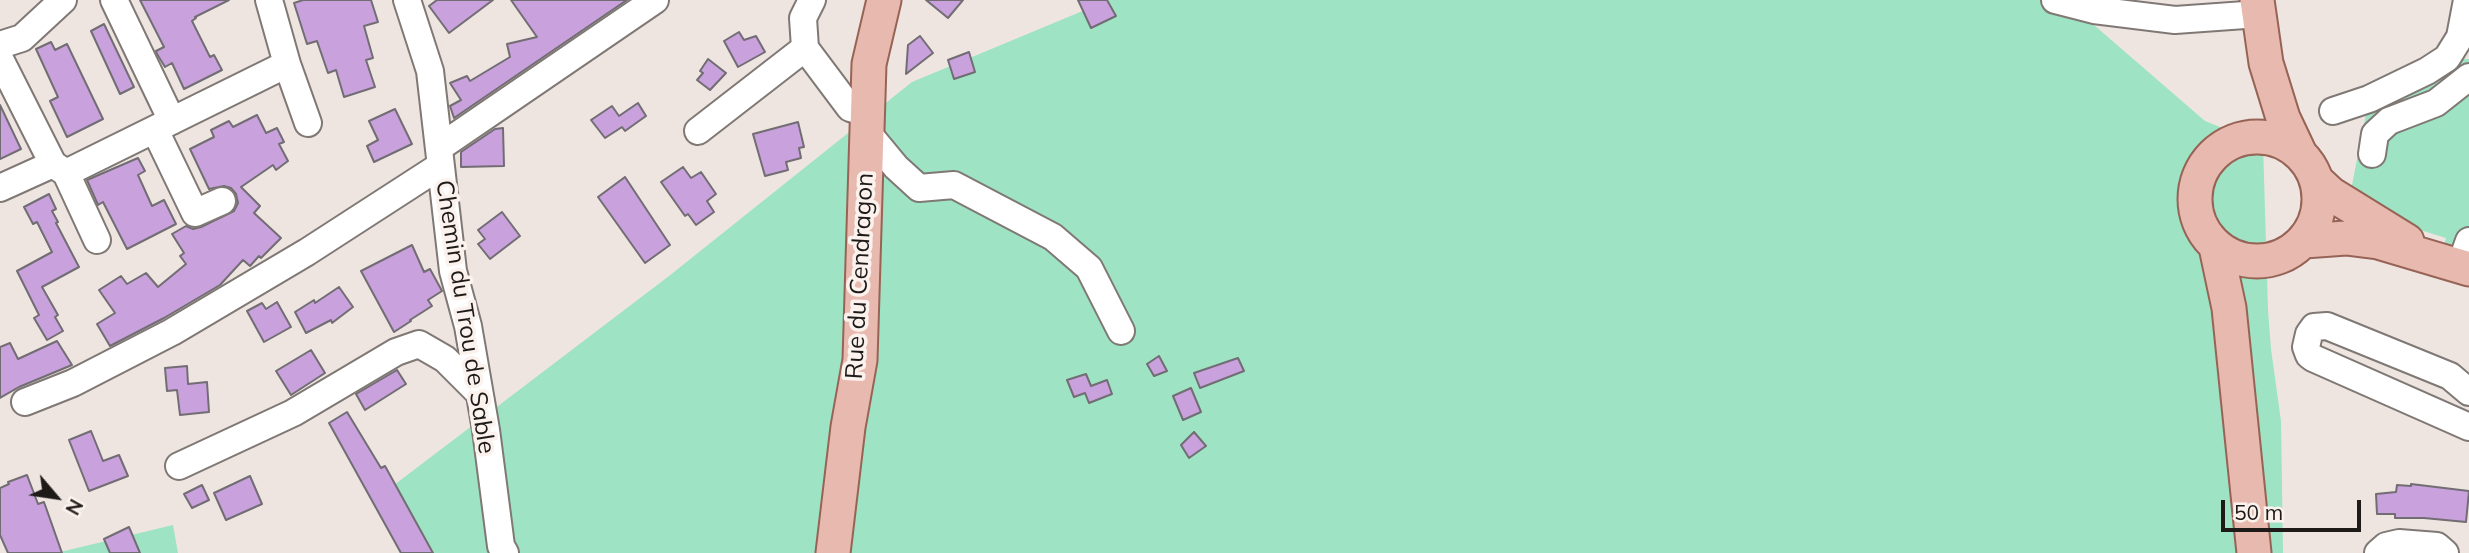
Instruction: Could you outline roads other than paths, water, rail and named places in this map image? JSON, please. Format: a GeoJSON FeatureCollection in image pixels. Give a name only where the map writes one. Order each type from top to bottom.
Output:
{"type":"FeatureCollection","features":[{"type":"Feature","properties":{"kind":"main road","name":"Rue du Cendragon"},"geometry":{"type":"LineString","coordinates":[[833,553],[848,427],[860,360],[869,64],[884,0]]}},
{"type":"Feature","properties":{"kind":"main road"},"geometry":{"type":"LineString","coordinates":[[2258,7],[2266,64],[2283,118],[2309,168],[2319,202],[2315,223],[2304,241],[2288,254],[2270,261],[2251,262],[2232,257],[2204,234],[2197,217],[2194,198],[2198,180],[2206,164],[2218,150],[2234,141],[2252,137],[2269,138],[2286,144],[2309,168],[2331,194],[2351,208],[2459,259]]}},
{"type":"Feature","properties":{"kind":"main road"},"geometry":{"type":"LineString","coordinates":[[2234,141],[2246,127],[2256,108],[2266,64]]}},
{"type":"Feature","properties":{"kind":"main road"},"geometry":{"type":"LineString","coordinates":[[2304,241],[2346,238],[2459,259]]}},
{"type":"Feature","properties":{"kind":"main road"},"geometry":{"type":"LineString","coordinates":[[2217,247],[2229,308],[2254,553]]}},
{"type":"Feature","properties":{"kind":"main road"},"geometry":{"type":"LineString","coordinates":[[2270,261],[2250,286],[2244,308],[2272,553]]}},
{"type":"Feature","properties":{"kind":"street"},"geometry":{"type":"LineString","coordinates":[[0,45],[22,38],[63,0]]}},
{"type":"Feature","properties":{"kind":"street"},"geometry":{"type":"LineString","coordinates":[[114,0],[164,125],[195,213],[222,201]]}},
{"type":"Feature","properties":{"kind":"street"},"geometry":{"type":"LineString","coordinates":[[269,0],[308,123]]}},
{"type":"Feature","properties":{"kind":"street","name":"Chemin du Trou de Sable"},"geometry":{"type":"LineString","coordinates":[[407,0],[430,71],[453,271],[468,326],[501,546],[505,553]]}},
{"type":"Feature","properties":{"kind":"street"},"geometry":{"type":"LineString","coordinates":[[25,402],[73,383],[172,332],[307,252],[655,0]]}},
{"type":"Feature","properties":{"kind":"street"},"geometry":{"type":"LineString","coordinates":[[812,0],[803,18],[805,48],[850,108],[867,122],[896,167],[919,188],[954,185],[1052,237],[1089,268],[1121,331]]}},
{"type":"Feature","properties":{"kind":"street"},"geometry":{"type":"LineString","coordinates":[[2055,0],[2094,10],[2175,20],[2258,7]]}},
{"type":"Feature","properties":{"kind":"street"},"geometry":{"type":"LineString","coordinates":[[2333,111],[2369,99],[2427,71],[2447,58],[2460,37],[2468,0]]}},
{"type":"Feature","properties":{"kind":"street"},"geometry":{"type":"LineString","coordinates":[[698,131],[805,48]]}},
{"type":"Feature","properties":{"kind":"street"},"geometry":{"type":"LineString","coordinates":[[0,59],[97,240]]}},
{"type":"Feature","properties":{"kind":"street"},"geometry":{"type":"LineString","coordinates":[[0,188],[59,169],[164,125],[288,64]]}},
{"type":"Feature","properties":{"kind":"street"},"geometry":{"type":"LineString","coordinates":[[2372,154],[2375,134],[2389,121],[2436,103],[2469,77]]}},
{"type":"Feature","properties":{"kind":"street"},"geometry":{"type":"LineString","coordinates":[[2469,392],[2450,376],[2327,326],[2314,327],[2309,334],[2306,347],[2313,358],[2469,428]]}},
{"type":"Feature","properties":{"kind":"street"},"geometry":{"type":"LineString","coordinates":[[179,466],[293,413],[396,352],[419,344],[445,359],[480,393]]}},
{"type":"Feature","properties":{"kind":"street"},"geometry":{"type":"LineString","coordinates":[[2378,553],[2386,546],[2399,543],[2437,546],[2445,553]]}}]}
